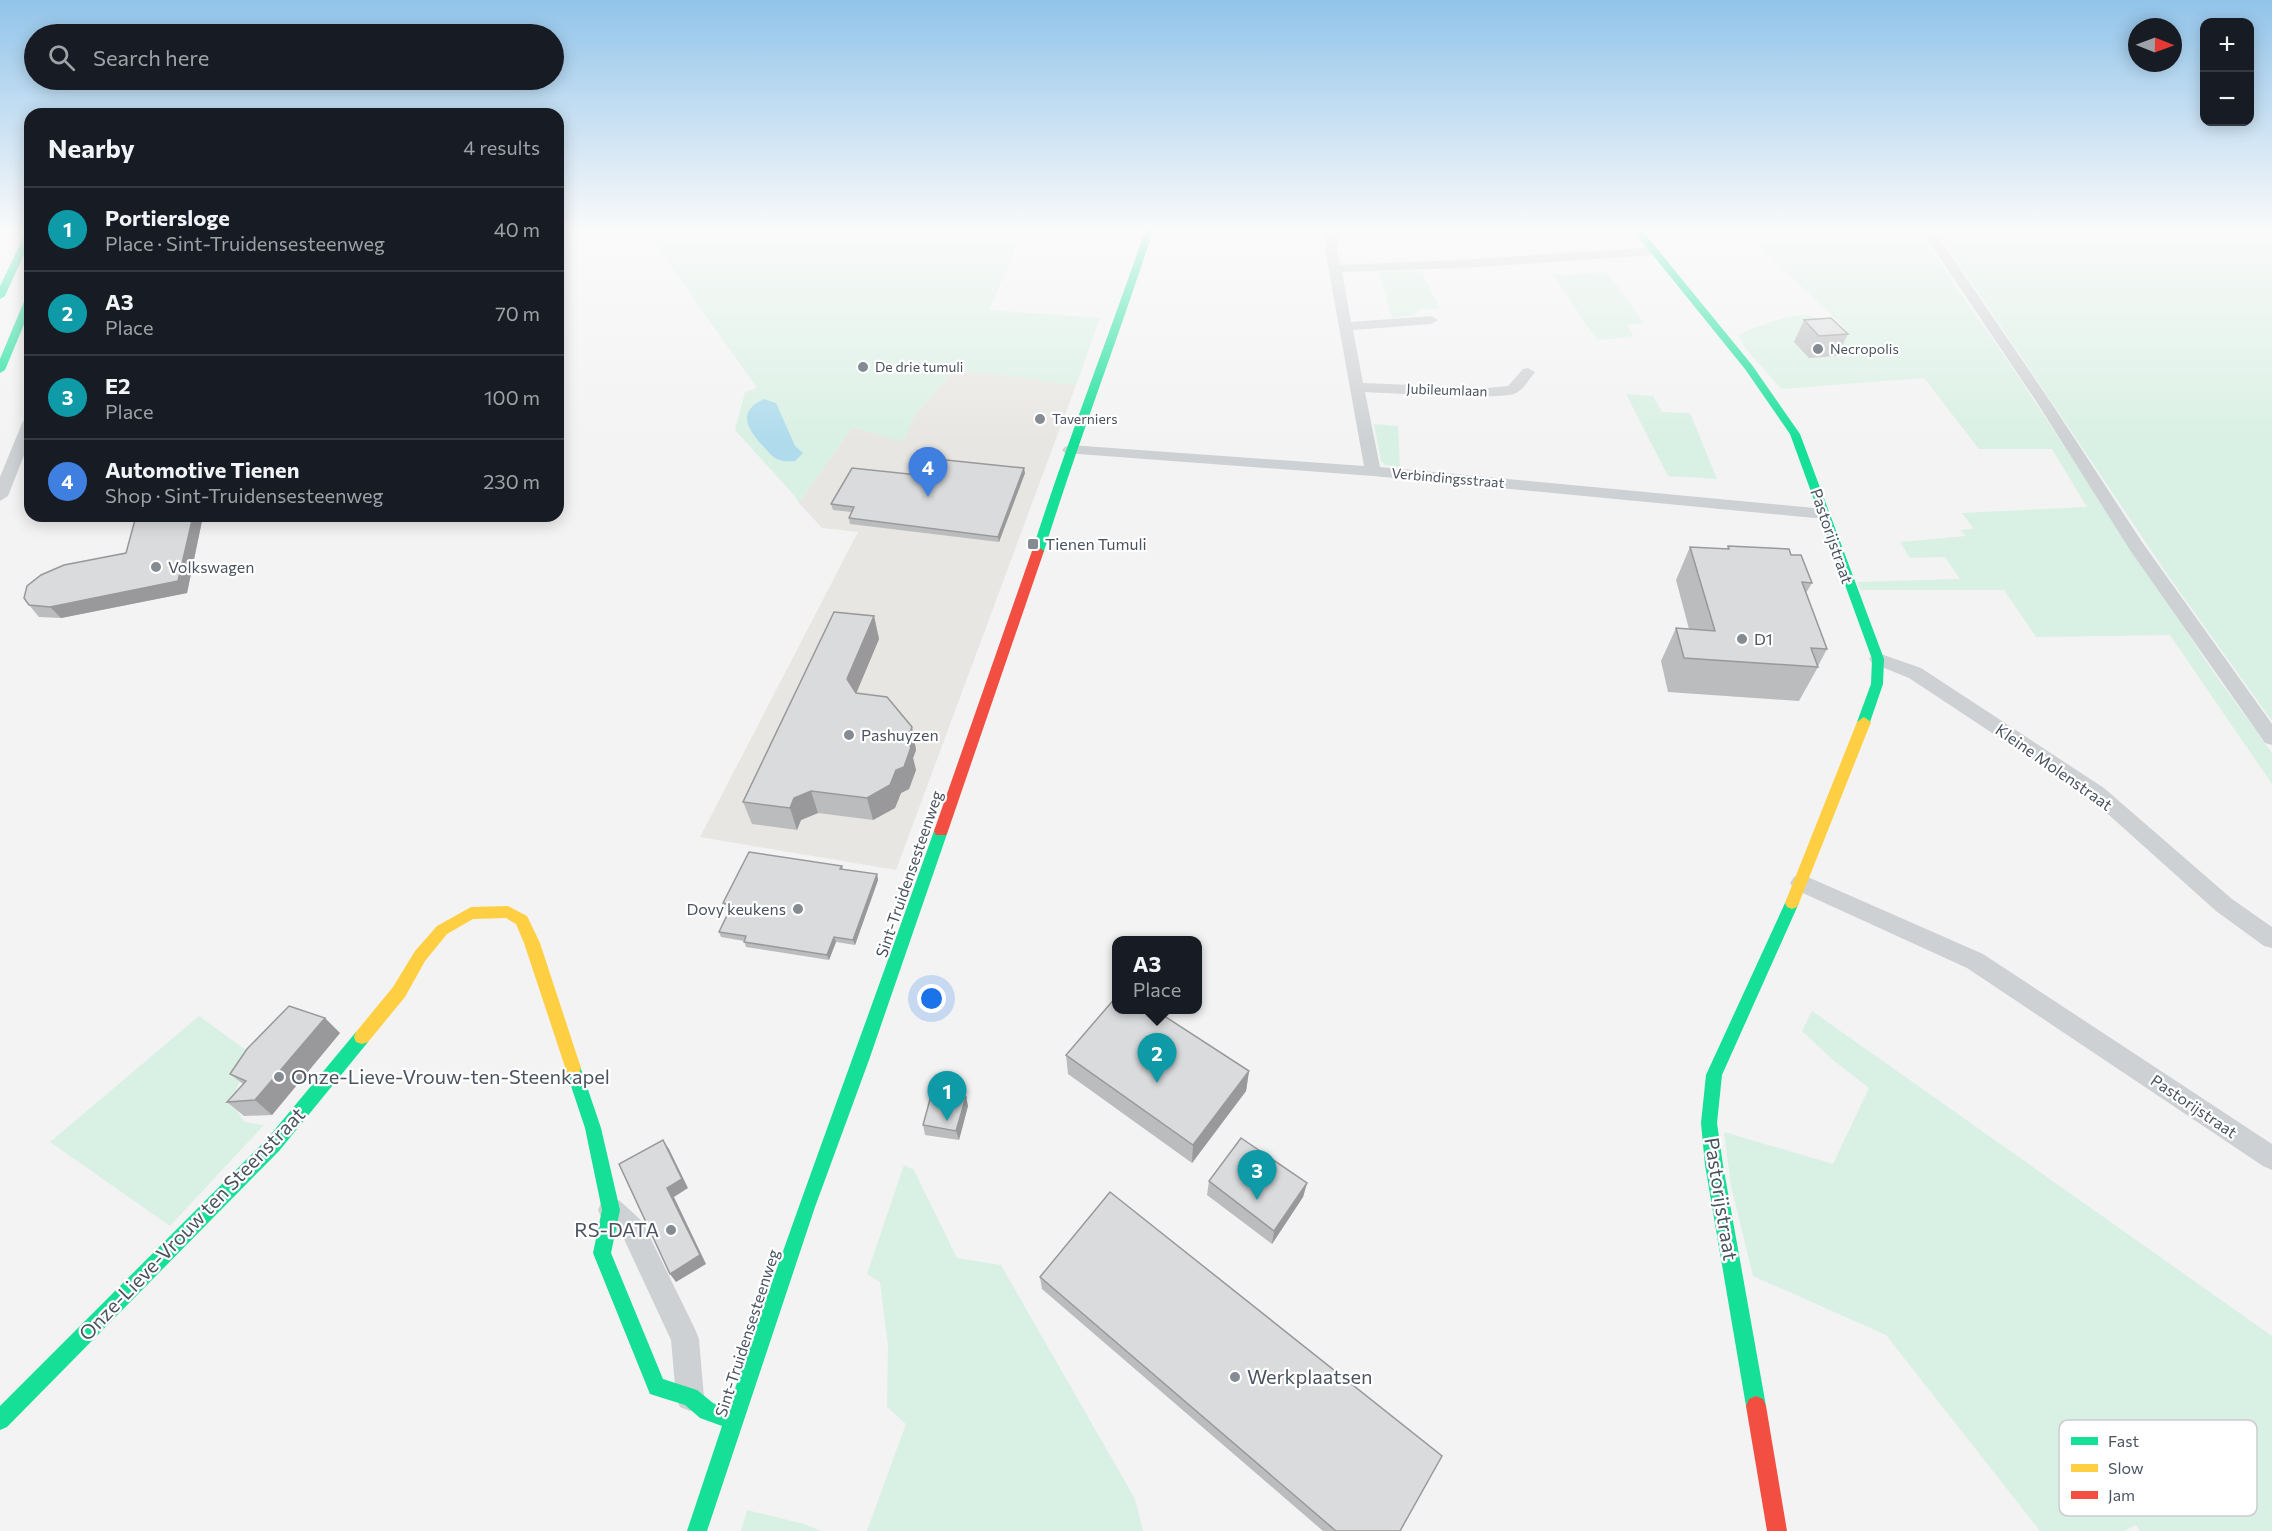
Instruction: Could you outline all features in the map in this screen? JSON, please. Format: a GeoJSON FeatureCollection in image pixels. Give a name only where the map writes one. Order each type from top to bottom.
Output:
{"type":"FeatureCollection","features":[{"type":"Feature","properties":{"kind":"main road","name":"Sint-Truidensesteenweg"},"geometry":{"type":"LineString","coordinates":[[697,1531],[806,1206],[937,844],[1044,536],[1055,493],[1125,299]]}},
{"type":"Feature","properties":{"kind":"main road","name":"Pastorijstraat"},"geometry":{"type":"LineString","coordinates":[[1693,299],[1768,392],[1778,412],[1795,434],[1878,659],[1877,684],[1862,728],[1801,883],[1714,1075],[1709,1123],[1777,1531]]}},
{"type":"Feature","properties":{"kind":"main road"},"geometry":{"type":"LineString","coordinates":[[0,370],[24,313]]}},
{"type":"Feature","properties":{"kind":"main road","name":"Onze-Lieve-Vrouw ten Steenstraat"},"geometry":{"type":"LineString","coordinates":[[0,1420],[273,1145],[399,992],[429,943],[442,930],[471,913],[485,911],[507,912],[522,920],[575,1069],[593,1128],[611,1210],[602,1253],[657,1387],[690,1396],[707,1412],[735,1421]]}},
{"type":"Feature","properties":{"kind":"street"},"geometry":{"type":"LineString","coordinates":[[1341,299],[1373,471]]}},
{"type":"Feature","properties":{"kind":"street"},"geometry":{"type":"LineString","coordinates":[[1974,299],[2136,546],[2272,738]]}},
{"type":"Feature","properties":{"kind":"street"},"geometry":{"type":"LineString","coordinates":[[1346,326],[1431,320]]}},
{"type":"Feature","properties":{"kind":"street","name":"Jubileumlaan"},"geometry":{"type":"LineString","coordinates":[[1358,387],[1487,392],[1512,390],[1528,372]]}},
{"type":"Feature","properties":{"kind":"street"},"geometry":{"type":"LineString","coordinates":[[0,496],[24,436]]}},
{"type":"Feature","properties":{"kind":"street","name":"Verbindingsstraat"},"geometry":{"type":"LineString","coordinates":[[1070,450],[1373,471],[1825,514]]}},
{"type":"Feature","properties":{"kind":"street","name":"Kleine Molenstraat"},"geometry":{"type":"LineString","coordinates":[[1878,659],[1915,673],[2097,793],[2224,905],[2272,939]]}},
{"type":"Feature","properties":{"kind":"street","name":"Pastorijstraat"},"geometry":{"type":"LineString","coordinates":[[1801,883],[1975,962],[2272,1158]]}},
{"type":"Feature","properties":{"kind":"street"},"geometry":{"type":"LineString","coordinates":[[611,1210],[633,1230],[685,1340],[690,1396]]}},
{"type":"Feature","properties":{"kind":"shaded area"},"geometry":{"type":"Polygon","coordinates":[[[955,369],[1076,385],[896,870],[700,837],[858,532],[822,528],[799,503],[852,427],[903,441],[914,416],[955,369]]]}},
{"type":"Feature","properties":{"kind":"green space"},"geometry":{"type":"Polygon","coordinates":[[[694,299],[994,299],[989,310],[1100,318],[1076,385],[955,369],[914,416],[903,442],[852,427],[799,503],[735,430],[745,392],[757,388],[694,299]]]}},
{"type":"Feature","properties":{"kind":"green space"},"geometry":{"type":"Polygon","coordinates":[[[1387,299],[1436,299],[1440,308],[1418,310],[1415,315],[1392,318],[1387,299]]]}},
{"type":"Feature","properties":{"kind":"green space"},"geometry":{"type":"Polygon","coordinates":[[[1570,299],[1627,299],[1644,323],[1627,325],[1634,337],[1597,340],[1570,299]]]}},
{"type":"Feature","properties":{"kind":"green space"},"geometry":{"type":"Polygon","coordinates":[[[1815,299],[1965,299],[2214,673],[2272,753],[2272,784],[2170,635],[2036,637],[2004,590],[1861,590],[1857,582],[1960,579],[1945,557],[1910,558],[1900,542],[1966,536],[1960,530],[1974,529],[1962,513],[2087,507],[2052,449],[1979,449],[1924,378],[1781,389],[1746,349],[1738,335],[1784,318],[1803,315],[1814,317],[1831,326],[1844,327],[1815,299]]]}},
{"type":"Feature","properties":{"kind":"green space"},"geometry":{"type":"Polygon","coordinates":[[[1983,299],[2272,299],[2272,721],[2167,574],[1983,299]]]}},
{"type":"Feature","properties":{"kind":"green space"},"geometry":{"type":"Polygon","coordinates":[[[1626,394],[1653,396],[1662,412],[1690,413],[1717,479],[1668,476],[1626,394]]]}},
{"type":"Feature","properties":{"kind":"green space"},"geometry":{"type":"Polygon","coordinates":[[[1374,424],[1398,426],[1400,467],[1385,465],[1381,461],[1374,424]]]}},
{"type":"Feature","properties":{"kind":"green space"},"geometry":{"type":"Polygon","coordinates":[[[1812,1011],[2272,1336],[2272,1531],[2140,1531],[2136,1525],[2124,1531],[2040,1531],[1886,1335],[1753,1276],[1731,1186],[1724,1132],[1833,1164],[1869,1088],[1833,1060],[1802,1031],[1812,1011]]]}},
{"type":"Feature","properties":{"kind":"green space"},"geometry":{"type":"Polygon","coordinates":[[[199,1016],[257,1058],[237,1086],[236,1110],[245,1122],[264,1125],[170,1226],[50,1142],[199,1016]]]}},
{"type":"Feature","properties":{"kind":"green space"},"geometry":{"type":"Polygon","coordinates":[[[904,1165],[914,1170],[957,1258],[1001,1265],[1135,1499],[1143,1531],[867,1531],[906,1424],[887,1407],[888,1346],[880,1282],[867,1274],[904,1165]]]}},
{"type":"Feature","properties":{"kind":"green space"},"geometry":{"type":"Polygon","coordinates":[[[747,1510],[804,1524],[821,1531],[741,1531],[747,1510]]]}},
{"type":"Feature","properties":{"kind":"water"},"geometry":{"type":"Polygon","coordinates":[[[764,399],[776,403],[795,446],[803,453],[795,461],[782,461],[772,456],[749,427],[747,415],[750,409],[764,399]]]}},
{"type":"Feature","properties":{"kind":"building"},"geometry":{"type":"Polygon","coordinates":[[[1831,318],[1848,334],[1819,336],[1804,320],[1831,318]]]}},
{"type":"Feature","properties":{"kind":"building"},"geometry":{"type":"Polygon","coordinates":[[[946,460],[1024,468],[998,537],[849,518],[854,507],[831,504],[852,468],[937,477],[946,460]]]}},
{"type":"Feature","properties":{"kind":"building","name":"Volkswagen"},"geometry":{"type":"Polygon","coordinates":[[[134,522],[192,522],[178,581],[50,607],[29,605],[24,598],[27,586],[41,575],[64,565],[126,553],[134,522]]]}},
{"type":"Feature","properties":{"kind":"building"},"geometry":{"type":"Polygon","coordinates":[[[1728,546],[1789,549],[1791,555],[1801,555],[1812,583],[1802,582],[1827,649],[1811,648],[1818,667],[1684,658],[1676,628],[1715,631],[1690,547],[1729,549],[1728,546]]]}},
{"type":"Feature","properties":{"kind":"building","name":"Pashuyzen"},"geometry":{"type":"Polygon","coordinates":[[[834,612],[874,616],[847,679],[856,693],[887,697],[912,727],[906,742],[911,747],[904,767],[896,770],[890,785],[867,798],[811,791],[794,798],[790,808],[743,802],[834,612]]]}},
{"type":"Feature","properties":{"kind":"building","name":"Dovy keukens"},"geometry":{"type":"Polygon","coordinates":[[[749,852],[842,866],[840,869],[877,874],[853,940],[834,937],[827,955],[744,942],[746,936],[719,932],[732,905],[723,903],[749,852]]]}},
{"type":"Feature","properties":{"kind":"building"},"geometry":{"type":"Polygon","coordinates":[[[1112,1002],[1112,1014],[1161,1014],[1249,1071],[1193,1145],[1066,1055],[1112,1002]]]}},
{"type":"Feature","properties":{"kind":"building"},"geometry":{"type":"Polygon","coordinates":[[[289,1006],[325,1018],[255,1100],[227,1102],[246,1081],[230,1074],[247,1049],[289,1006]]]}},
{"type":"Feature","properties":{"kind":"building"},"geometry":{"type":"Polygon","coordinates":[[[932,1092],[966,1097],[956,1131],[923,1125],[932,1092]]]}},
{"type":"Feature","properties":{"kind":"building"},"geometry":{"type":"Polygon","coordinates":[[[1241,1138],[1307,1183],[1274,1231],[1209,1181],[1241,1138]]]}},
{"type":"Feature","properties":{"kind":"building","name":"RS-DATA"},"geometry":{"type":"Polygon","coordinates":[[[663,1140],[682,1179],[667,1188],[700,1255],[670,1274],[619,1164],[663,1140]]]}},
{"type":"Feature","properties":{"kind":"building","name":"Werkplaatsen"},"geometry":{"type":"Polygon","coordinates":[[[1110,1192],[1442,1456],[1400,1531],[1336,1531],[1040,1277],[1110,1192]]]}},
{"type":"Feature","properties":{"kind":"traffic: fast"},"geometry":{"type":"LineString","coordinates":[[1038,551],[1064,469],[1126,299]]}},
{"type":"Feature","properties":{"kind":"traffic: fast"},"geometry":{"type":"LineString","coordinates":[[1694,299],[1749,367],[1795,434],[1878,659],[1877,684],[1864,722]]}},
{"type":"Feature","properties":{"kind":"traffic: fast"},"geometry":{"type":"LineString","coordinates":[[0,370],[24,313]]}},
{"type":"Feature","properties":{"kind":"traffic: fast"},"geometry":{"type":"LineString","coordinates":[[697,1531],[806,1207],[861,1060],[941,831]]}},
{"type":"Feature","properties":{"kind":"traffic: fast"},"geometry":{"type":"LineString","coordinates":[[1756,1406],[1714,1165],[1709,1123],[1714,1075],[1792,903]]}},
{"type":"Feature","properties":{"kind":"traffic: fast"},"geometry":{"type":"LineString","coordinates":[[0,1420],[273,1145],[362,1037]]}},
{"type":"Feature","properties":{"kind":"traffic: fast"},"geometry":{"type":"LineString","coordinates":[[573,1068],[593,1128],[611,1210],[602,1253],[657,1387],[690,1397],[707,1411],[735,1421]]}},
{"type":"Feature","properties":{"kind":"traffic: slow"},"geometry":{"type":"LineString","coordinates":[[1792,903],[1864,722]]}},
{"type":"Feature","properties":{"kind":"traffic: slow"},"geometry":{"type":"LineString","coordinates":[[362,1037],[399,992],[420,956],[442,930],[471,913],[508,912],[522,920],[532,943],[573,1068]]}},
{"type":"Feature","properties":{"kind":"traffic: jam"},"geometry":{"type":"LineString","coordinates":[[941,831],[1038,551]]}},
{"type":"Feature","properties":{"kind":"traffic: jam"},"geometry":{"type":"LineString","coordinates":[[1756,1406],[1777,1531]]}},
{"type":"Feature","properties":{"kind":"place","name":"Necropolis"},"geometry":{"type":"Point","coordinates":[1818,349]}},
{"type":"Feature","properties":{"kind":"place","name":"De drie tumuli"},"geometry":{"type":"Point","coordinates":[863,367]}},
{"type":"Feature","properties":{"kind":"place","name":"Taverniers"},"geometry":{"type":"Point","coordinates":[1040,419]}},
{"type":"Feature","properties":{"kind":"place","name":"Automotive Tienen"},"geometry":{"type":"Point","coordinates":[928,497]}},
{"type":"Feature","properties":{"kind":"place","name":"Tienen Tumuli"},"geometry":{"type":"Point","coordinates":[1033,544]}},
{"type":"Feature","properties":{"kind":"place","name":"Volkswagen"},"geometry":{"type":"Point","coordinates":[156,567]}},
{"type":"Feature","properties":{"kind":"place","name":"D1"},"geometry":{"type":"Point","coordinates":[1742,639]}},
{"type":"Feature","properties":{"kind":"place","name":"Pashuyzen"},"geometry":{"type":"Point","coordinates":[849,735]}},
{"type":"Feature","properties":{"kind":"place","name":"Dovy keukens"},"geometry":{"type":"Point","coordinates":[798,909]}},
{"type":"Feature","properties":{"kind":"place","name":"Onze-Lieve-Vrouw-ten-Steenkapel"},"geometry":{"type":"Point","coordinates":[279,1077]}},
{"type":"Feature","properties":{"kind":"place","name":"A3"},"geometry":{"type":"Point","coordinates":[1157,1083]}},
{"type":"Feature","properties":{"kind":"place","name":"Portiersloge"},"geometry":{"type":"Point","coordinates":[947,1121]}},
{"type":"Feature","properties":{"kind":"place","name":"E2"},"geometry":{"type":"Point","coordinates":[1257,1200]}},
{"type":"Feature","properties":{"kind":"place","name":"RS-DATA"},"geometry":{"type":"Point","coordinates":[671,1230]}},
{"type":"Feature","properties":{"kind":"place","name":"Werkplaatsen"},"geometry":{"type":"Point","coordinates":[1235,1377]}}]}
